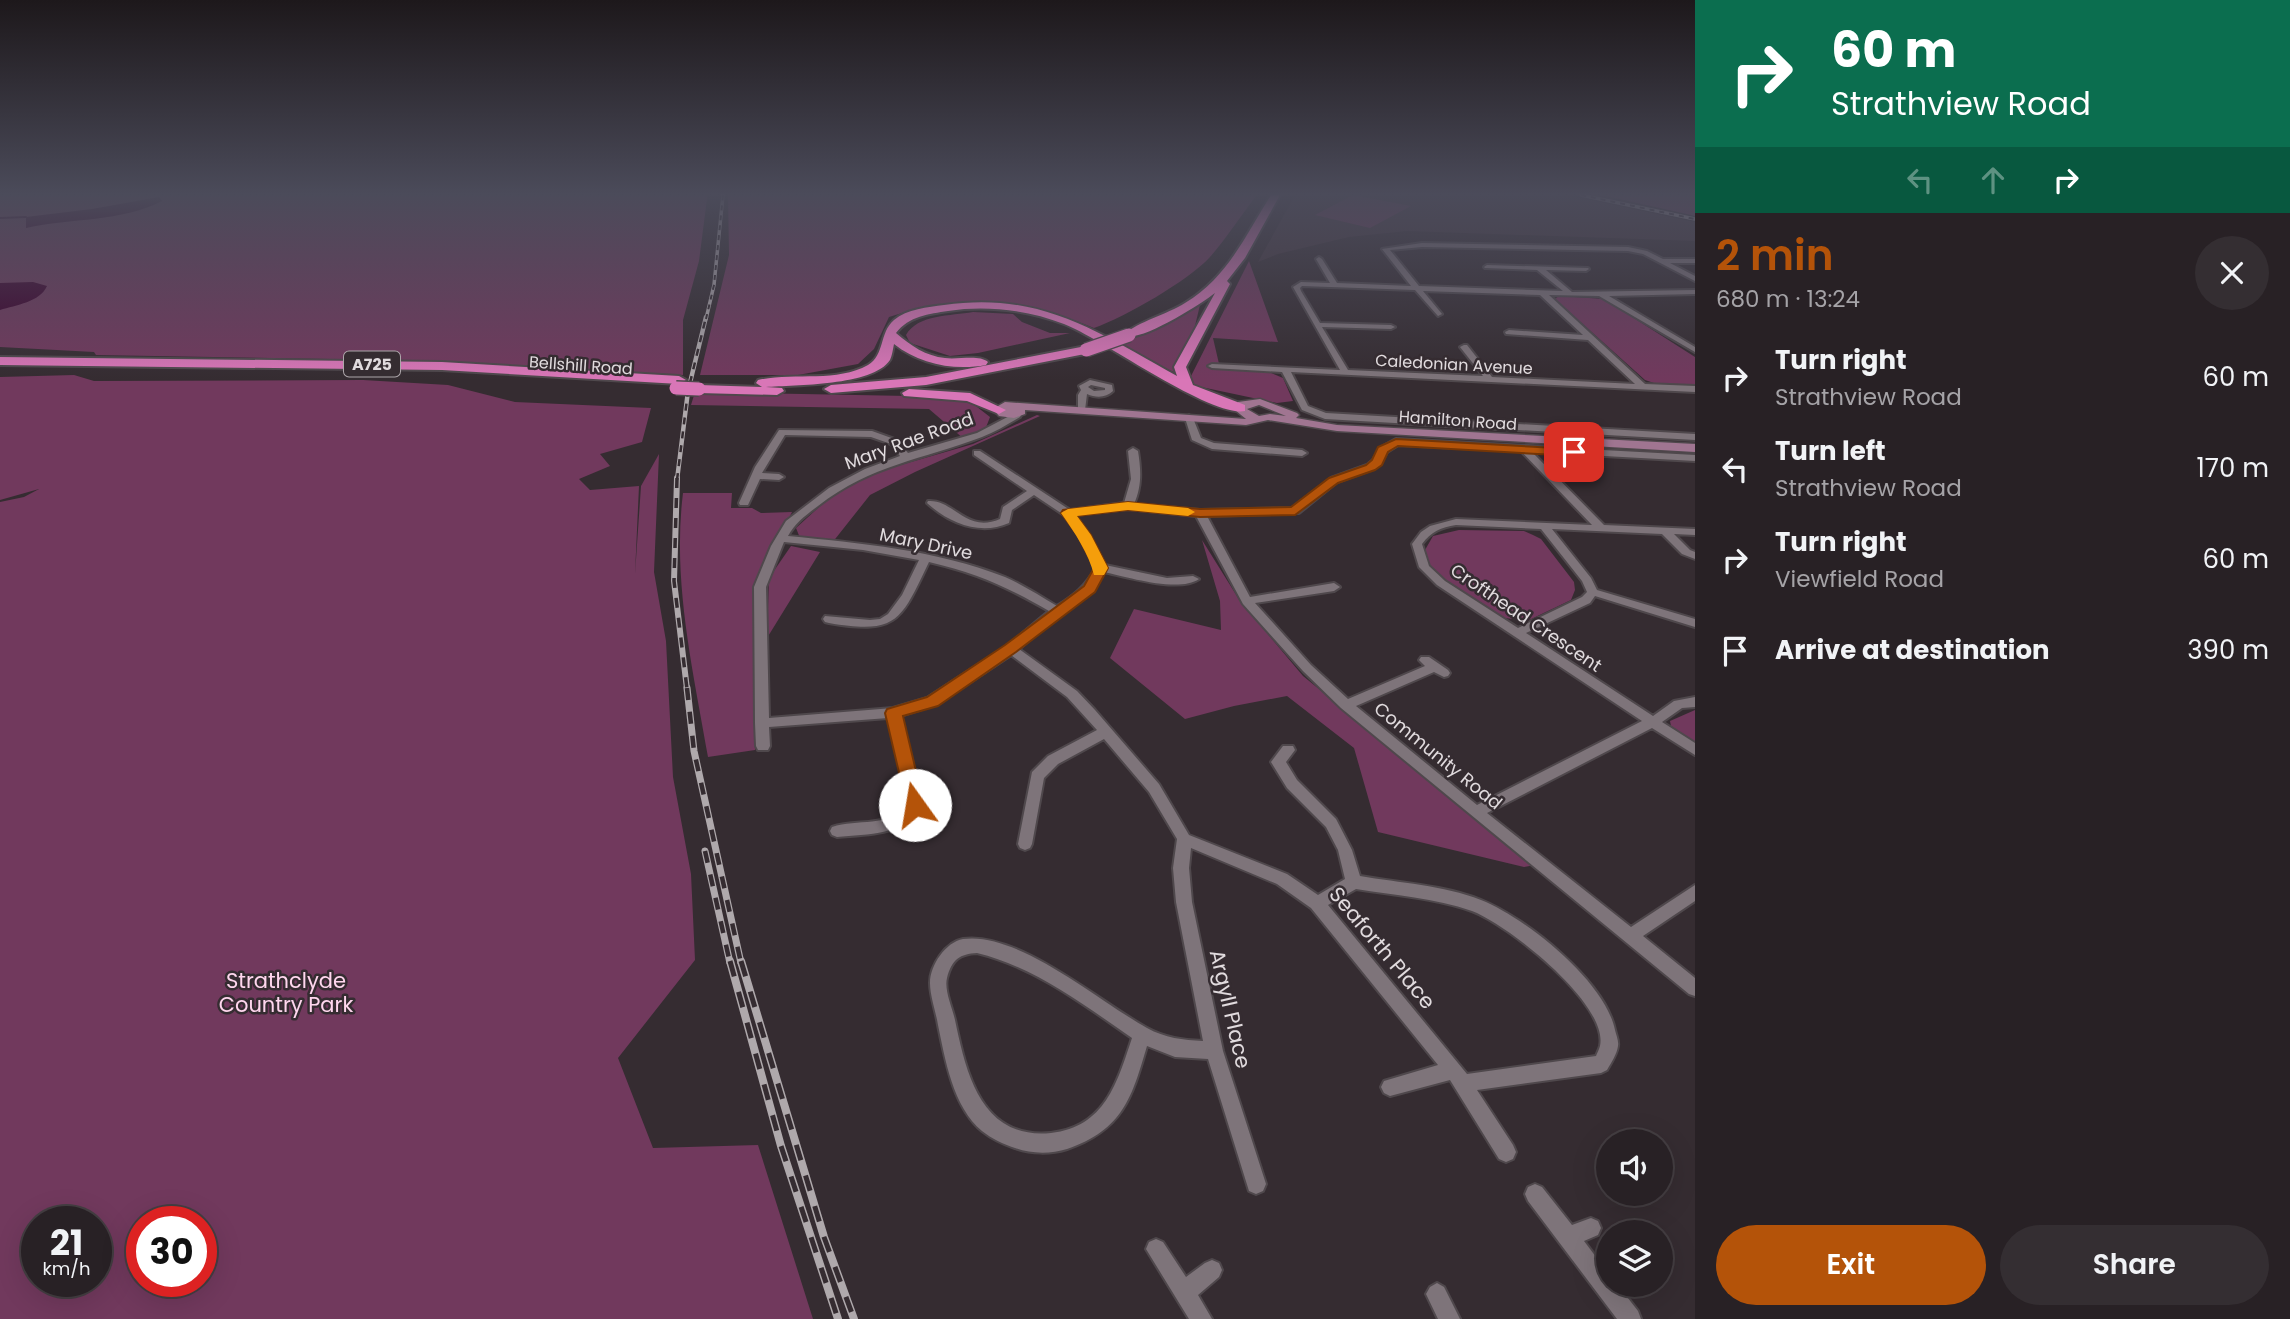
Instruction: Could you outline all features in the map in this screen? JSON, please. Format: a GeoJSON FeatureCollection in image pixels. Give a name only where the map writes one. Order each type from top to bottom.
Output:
{"type":"FeatureCollection","features":[{"type":"Feature","properties":{"kind":"highway","name":"A725"},"geometry":{"type":"LineString","coordinates":[[1124,332],[1165,309],[1204,282],[1226,257]]}},
{"type":"Feature","properties":{"kind":"highway","name":"A725"},"geometry":{"type":"LineString","coordinates":[[1081,347],[1194,302],[1211,291],[1239,257]]}},
{"type":"Feature","properties":{"kind":"highway"},"geometry":{"type":"LineString","coordinates":[[1187,384],[1180,367],[1233,267]]}},
{"type":"Feature","properties":{"kind":"highway"},"geometry":{"type":"LineString","coordinates":[[763,383],[859,373],[884,359],[890,334],[898,323],[923,312],[958,306],[1007,306],[1042,313],[1070,323],[1194,391],[1244,407]]}},
{"type":"Feature","properties":{"kind":"highway"},"geometry":{"type":"LineString","coordinates":[[890,334],[912,354],[938,361],[978,362],[1048,352]]}},
{"type":"Feature","properties":{"kind":"highway","name":"Bellshill Road"},"geometry":{"type":"LineString","coordinates":[[699,385],[812,383],[920,375],[1081,347]]}},
{"type":"Feature","properties":{"kind":"highway","name":"Bellshill Road"},"geometry":{"type":"LineString","coordinates":[[68,364],[677,384],[749,391],[831,389],[926,381],[1081,347]]}},
{"type":"Feature","properties":{"kind":"highway","name":"A725"},"geometry":{"type":"LineString","coordinates":[[0,359],[68,364]]}},
{"type":"Feature","properties":{"kind":"highway","name":"A725"},"geometry":{"type":"LineString","coordinates":[[0,369],[68,364]]}},
{"type":"Feature","properties":{"kind":"highway"},"geometry":{"type":"LineString","coordinates":[[1169,377],[1244,407]]}},
{"type":"Feature","properties":{"kind":"highway"},"geometry":{"type":"LineString","coordinates":[[749,391],[943,394],[970,397],[1001,412]]}},
{"type":"Feature","properties":{"kind":"main road","name":"Hamilton Road"},"geometry":{"type":"LineString","coordinates":[[1001,412],[1005,405],[1018,411],[1041,407],[1246,422],[1270,414],[1345,428],[1695,448]]}},
{"type":"Feature","properties":{"kind":"main road"},"geometry":{"type":"LineString","coordinates":[[1244,407],[1270,414]]}},
{"type":"Feature","properties":{"kind":"main road","name":"Hamilton Road"},"geometry":{"type":"LineString","coordinates":[[1227,420],[1236,418],[1244,407]]}},
{"type":"Feature","properties":{"kind":"street"},"geometry":{"type":"LineString","coordinates":[[1391,257],[1438,314]]}},
{"type":"Feature","properties":{"kind":"street"},"geometry":{"type":"LineString","coordinates":[[1653,257],[1695,279]]}},
{"type":"Feature","properties":{"kind":"street"},"geometry":{"type":"LineString","coordinates":[[1319,259],[1334,284]]}},
{"type":"Feature","properties":{"kind":"street"},"geometry":{"type":"LineString","coordinates":[[1661,261],[1695,261]]}},
{"type":"Feature","properties":{"kind":"street"},"geometry":{"type":"LineString","coordinates":[[1487,267],[1586,269]]}},
{"type":"Feature","properties":{"kind":"street"},"geometry":{"type":"LineString","coordinates":[[1539,269],[1569,293]]}},
{"type":"Feature","properties":{"kind":"street"},"geometry":{"type":"LineString","coordinates":[[1345,372],[1297,290],[1296,287],[1301,284],[1569,293],[1695,292]]}},
{"type":"Feature","properties":{"kind":"street"},"geometry":{"type":"LineString","coordinates":[[1541,292],[1586,338],[1642,386]]}},
{"type":"Feature","properties":{"kind":"street"},"geometry":{"type":"LineString","coordinates":[[1600,293],[1695,351]]}},
{"type":"Feature","properties":{"kind":"street"},"geometry":{"type":"LineString","coordinates":[[1317,325],[1391,327]]}},
{"type":"Feature","properties":{"kind":"street"},"geometry":{"type":"LineString","coordinates":[[1509,332],[1586,338]]}},
{"type":"Feature","properties":{"kind":"street"},"geometry":{"type":"LineString","coordinates":[[1677,339],[1695,339]]}},
{"type":"Feature","properties":{"kind":"street"},"geometry":{"type":"LineString","coordinates":[[1464,347],[1490,380]]}},
{"type":"Feature","properties":{"kind":"street","name":"Caledonian Avenue"},"geometry":{"type":"LineString","coordinates":[[1212,366],[1695,389]]}},
{"type":"Feature","properties":{"kind":"street"},"geometry":{"type":"LineString","coordinates":[[1285,369],[1305,408],[1325,416],[1695,437]]}},
{"type":"Feature","properties":{"kind":"street"},"geometry":{"type":"LineString","coordinates":[[1679,389],[1695,401]]}},
{"type":"Feature","properties":{"kind":"street"},"geometry":{"type":"LineString","coordinates":[[1082,410],[1082,395],[1085,391]]}},
{"type":"Feature","properties":{"kind":"street","name":"Mary Rae Road"},"geometry":{"type":"LineString","coordinates":[[763,746],[760,587],[780,538],[800,515],[832,490],[868,471],[958,443],[990,430],[1018,411]]}},
{"type":"Feature","properties":{"kind":"street","name":"Mary Rae Road"},"geometry":{"type":"LineString","coordinates":[[990,430],[1001,412]]}},
{"type":"Feature","properties":{"kind":"street"},"geometry":{"type":"LineString","coordinates":[[1189,418],[1197,440],[1212,446],[1302,453]]}},
{"type":"Feature","properties":{"kind":"street"},"geometry":{"type":"LineString","coordinates":[[744,503],[782,432],[872,434],[894,442],[906,457]]}},
{"type":"Feature","properties":{"kind":"street"},"geometry":{"type":"LineString","coordinates":[[1068,513],[1128,506],[1200,513],[1295,511],[1334,480],[1370,467],[1377,462],[1382,450],[1396,442],[1695,458]]}},
{"type":"Feature","properties":{"kind":"street"},"geometry":{"type":"LineString","coordinates":[[1525,450],[1599,526]]}},
{"type":"Feature","properties":{"kind":"street"},"geometry":{"type":"LineString","coordinates":[[1128,506],[1135,495],[1138,477],[1133,451]]}},
{"type":"Feature","properties":{"kind":"street"},"geometry":{"type":"LineString","coordinates":[[977,453],[1068,513],[1084,535],[1101,568]]}},
{"type":"Feature","properties":{"kind":"street"},"geometry":{"type":"LineString","coordinates":[[757,476],[779,477]]}},
{"type":"Feature","properties":{"kind":"street"},"geometry":{"type":"LineString","coordinates":[[932,503],[970,525],[995,528],[1006,522],[1007,509],[1035,490]]}},
{"type":"Feature","properties":{"kind":"street","name":"Community Road"},"geometry":{"type":"LineString","coordinates":[[1200,513],[1247,601],[1275,634],[1346,705],[1695,988]]}},
{"type":"Feature","properties":{"kind":"street","name":"Crofthead Crescent"},"geometry":{"type":"LineString","coordinates":[[1695,532],[1599,526],[1447,523],[1424,533],[1417,544],[1420,559],[1431,575],[1695,750]]}},
{"type":"Feature","properties":{"kind":"street"},"geometry":{"type":"LineString","coordinates":[[1544,526],[1587,580],[1593,592],[1695,623]]}},
{"type":"Feature","properties":{"kind":"street"},"geometry":{"type":"LineString","coordinates":[[1665,531],[1686,552],[1695,556]]}},
{"type":"Feature","properties":{"kind":"street","name":"Mary Drive"},"geometry":{"type":"LineString","coordinates":[[780,538],[832,543],[925,559],[1002,581],[1057,611]]}},
{"type":"Feature","properties":{"kind":"street"},"geometry":{"type":"LineString","coordinates":[[829,619],[862,626],[885,623],[898,610],[925,559]]}},
{"type":"Feature","properties":{"kind":"street"},"geometry":{"type":"LineString","coordinates":[[1101,568],[1167,581],[1193,579]]}},
{"type":"Feature","properties":{"kind":"street"},"geometry":{"type":"LineString","coordinates":[[762,723],[893,713],[932,701],[1011,649],[1089,589],[1101,568]]}},
{"type":"Feature","properties":{"kind":"street"},"geometry":{"type":"LineString","coordinates":[[1247,601],[1334,587]]}},
{"type":"Feature","properties":{"kind":"street"},"geometry":{"type":"LineString","coordinates":[[1518,632],[1586,600],[1593,592]]}},
{"type":"Feature","properties":{"kind":"street"},"geometry":{"type":"LineString","coordinates":[[1011,649],[1072,694],[1154,788],[1185,839]]}},
{"type":"Feature","properties":{"kind":"street"},"geometry":{"type":"LineString","coordinates":[[1346,705],[1434,666]]}},
{"type":"Feature","properties":{"kind":"street"},"geometry":{"type":"LineString","coordinates":[[1476,812],[1650,722],[1679,704],[1695,702]]}},
{"type":"Feature","properties":{"kind":"street"},"geometry":{"type":"LineString","coordinates":[[837,831],[890,826],[903,820],[915,805],[893,713]]}},
{"type":"Feature","properties":{"kind":"street"},"geometry":{"type":"LineString","coordinates":[[1025,844],[1037,776],[1053,760],[1105,732]]}},
{"type":"Feature","properties":{"kind":"street"},"geometry":{"type":"LineString","coordinates":[[1288,751],[1278,762],[1292,784],[1331,823],[1345,850],[1354,882]]}},
{"type":"Feature","properties":{"kind":"street","name":"Seaforth Place"},"geometry":{"type":"LineString","coordinates":[[1185,839],[1282,878],[1317,903],[1459,1077],[1506,1152]]}},
{"type":"Feature","properties":{"kind":"street","name":"Argyll Place"},"geometry":{"type":"LineString","coordinates":[[1185,839],[1181,868],[1184,902],[1214,1051],[1256,1184]]}},
{"type":"Feature","properties":{"kind":"street"},"geometry":{"type":"LineString","coordinates":[[1317,903],[1354,882],[1475,905],[1501,916],[1537,943],[1594,1001],[1607,1022],[1611,1038],[1609,1055],[1601,1064],[1459,1077],[1390,1087]]}},
{"type":"Feature","properties":{"kind":"street"},"geometry":{"type":"LineString","coordinates":[[1630,936],[1695,892]]}},
{"type":"Feature","properties":{"kind":"street"},"geometry":{"type":"LineString","coordinates":[[1142,1035],[1123,1089],[1112,1109],[1087,1132],[1044,1143],[1024,1142],[1002,1136],[989,1127],[963,1085],[938,983],[940,974],[947,959],[959,947],[986,947],[1029,964],[1077,991],[1142,1035],[1175,1048],[1214,1051]]}},
{"type":"Feature","properties":{"kind":"street"},"geometry":{"type":"LineString","coordinates":[[1535,1194],[1630,1319]]}},
{"type":"Feature","properties":{"kind":"street"},"geometry":{"type":"LineString","coordinates":[[1568,1237],[1591,1228]]}},
{"type":"Feature","properties":{"kind":"street"},"geometry":{"type":"LineString","coordinates":[[1156,1250],[1201,1319]]}},
{"type":"Feature","properties":{"kind":"street"},"geometry":{"type":"LineString","coordinates":[[1184,1292],[1212,1269]]}},
{"type":"Feature","properties":{"kind":"street"},"geometry":{"type":"LineString","coordinates":[[1437,1294],[1449,1319]]}},
{"type":"Feature","properties":{"kind":"green space"},"geometry":{"type":"Polygon","coordinates":[[[0,257],[700,257],[683,320],[683,375],[445,361],[96,355],[94,352],[0,347],[0,257]]]}},
{"type":"Feature","properties":{"kind":"green space"},"geometry":{"type":"Polygon","coordinates":[[[729,257],[1210,257],[1187,277],[1155,297],[1094,328],[1068,318],[1017,305],[992,302],[942,304],[889,317],[874,349],[858,364],[798,375],[700,375],[729,257]]]}},
{"type":"Feature","properties":{"kind":"green space"},"geometry":{"type":"Polygon","coordinates":[[[1249,261],[1278,342],[1213,338],[1220,368],[1269,372],[1283,378],[1293,401],[1277,403],[1187,384],[1249,261]]]}},
{"type":"Feature","properties":{"kind":"green space"},"geometry":{"type":"Polygon","coordinates":[[[1559,296],[1604,299],[1695,357],[1695,386],[1660,385],[1645,380],[1555,299],[1559,296]]]}},
{"type":"Feature","properties":{"kind":"green space"},"geometry":{"type":"Polygon","coordinates":[[[1200,305],[1183,376],[1108,344],[1200,305]]]}},
{"type":"Feature","properties":{"kind":"green space"},"geometry":{"type":"Polygon","coordinates":[[[973,312],[1013,314],[1022,322],[1050,333],[1070,333],[978,353],[950,356],[910,343],[906,335],[918,323],[945,315],[973,312]]]}},
{"type":"Feature","properties":{"kind":"green space","name":"Strathclyde Country Park"},"geometry":{"type":"Polygon","coordinates":[[[74,375],[94,381],[363,380],[448,385],[515,402],[651,408],[642,442],[600,454],[610,466],[579,479],[590,490],[639,486],[635,574],[641,486],[659,454],[654,572],[666,641],[673,777],[691,874],[695,960],[618,1058],[653,1148],[758,1145],[813,1319],[0,1319],[0,502],[24,497],[39,489],[0,500],[0,377],[74,375]]]}},
{"type":"Feature","properties":{"kind":"green space"},"geometry":{"type":"Polygon","coordinates":[[[695,392],[909,396],[972,403],[990,417],[985,430],[964,439],[929,409],[691,405],[695,392]]]}},
{"type":"Feature","properties":{"kind":"green space"},"geometry":{"type":"Polygon","coordinates":[[[1040,416],[870,495],[832,543],[800,538],[796,528],[830,497],[873,473],[973,444],[1040,416]]]}},
{"type":"Feature","properties":{"kind":"green space"},"geometry":{"type":"Polygon","coordinates":[[[683,493],[732,493],[731,508],[752,508],[761,513],[792,512],[753,590],[755,750],[708,757],[682,592],[680,526],[683,493]]]}},
{"type":"Feature","properties":{"kind":"green space"},"geometry":{"type":"Polygon","coordinates":[[[1459,530],[1524,531],[1541,539],[1574,582],[1575,590],[1571,600],[1527,621],[1492,614],[1436,575],[1427,563],[1425,550],[1433,536],[1459,530]]]}},
{"type":"Feature","properties":{"kind":"green space"},"geometry":{"type":"Polygon","coordinates":[[[1202,540],[1240,601],[1303,676],[1535,865],[1524,867],[1378,832],[1354,748],[1287,696],[1185,719],[1110,658],[1134,609],[1221,630],[1220,601],[1202,540]]]}},
{"type":"Feature","properties":{"kind":"green space"},"geometry":{"type":"Polygon","coordinates":[[[791,546],[820,552],[767,638],[769,578],[791,546]]]}},
{"type":"Feature","properties":{"kind":"green space"},"geometry":{"type":"Polygon","coordinates":[[[1695,710],[1695,743],[1671,726],[1670,721],[1695,710]]]}},
{"type":"Feature","properties":{"kind":"shaded area"},"geometry":{"type":"Polygon","coordinates":[[[33,282],[47,286],[39,296],[0,310],[0,283],[33,282]]]}},
{"type":"Feature","properties":{"kind":"railway"},"geometry":{"type":"LineString","coordinates":[[706,319],[717,257]]}},
{"type":"Feature","properties":{"kind":"railway"},"geometry":{"type":"LineString","coordinates":[[677,480],[688,391],[706,317]]}},
{"type":"Feature","properties":{"kind":"railway"},"geometry":{"type":"LineString","coordinates":[[677,478],[674,581],[687,689]]}},
{"type":"Feature","properties":{"kind":"railway"},"geometry":{"type":"LineString","coordinates":[[687,688],[694,751],[741,963]]}},
{"type":"Feature","properties":{"kind":"railway"},"geometry":{"type":"LineString","coordinates":[[705,851],[730,963]]}},
{"type":"Feature","properties":{"kind":"railway"},"geometry":{"type":"LineString","coordinates":[[730,961],[781,1146],[838,1319]]}},
{"type":"Feature","properties":{"kind":"railway"},"geometry":{"type":"LineString","coordinates":[[741,961],[824,1237],[854,1319]]}},
{"type":"Feature","properties":{"kind":"slow traffic"},"geometry":{"type":"LineString","coordinates":[[1099,572],[1101,568],[1084,535],[1068,513],[1128,506],[1188,512]]}},
{"type":"Feature","properties":{"kind":"route"},"geometry":{"type":"LineString","coordinates":[[915,805],[893,713],[932,701],[1011,649],[1089,589],[1101,568],[1084,535],[1068,513],[1128,506],[1200,513],[1295,511],[1334,480],[1370,467],[1377,462],[1382,450],[1396,442],[1574,452]]}}]}
